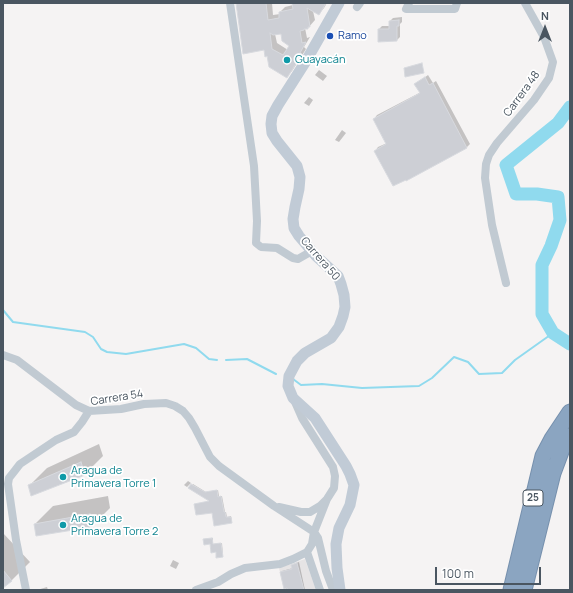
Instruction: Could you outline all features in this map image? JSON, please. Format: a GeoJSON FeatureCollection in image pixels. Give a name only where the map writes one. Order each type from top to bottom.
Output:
{"type":"FeatureCollection","features":[{"type":"Feature","properties":{"kind":"highway","name":"25"},"geometry":{"type":"LineString","coordinates":[[510,590],[543,456],[555,434],[570,412]]}},
{"type":"Feature","properties":{"kind":"highway","name":"25"},"geometry":{"type":"LineString","coordinates":[[524,590],[553,473],[562,449],[570,436]]}},
{"type":"Feature","properties":{"kind":"main road","name":"Carrera 50"},"geometry":{"type":"LineString","coordinates":[[293,398],[288,386],[289,376],[297,361],[305,354],[331,338],[339,327],[345,307],[344,295],[338,276],[312,251],[294,228],[293,219],[300,177],[297,166],[272,133],[271,124],[272,116],[278,105],[306,61],[339,3]]}},
{"type":"Feature","properties":{"kind":"main road"},"geometry":{"type":"LineString","coordinates":[[293,398],[315,418],[346,466],[354,485],[350,505],[339,528],[336,544],[340,590]]}},
{"type":"Feature","properties":{"kind":"street"},"geometry":{"type":"LineString","coordinates":[[230,3],[254,166],[257,214],[256,244],[261,247],[277,248],[293,258],[298,259],[312,251]]}},
{"type":"Feature","properties":{"kind":"street","name":"Carrera 48"},"geometry":{"type":"LineString","coordinates":[[506,283],[492,225],[485,173],[486,164],[489,155],[497,143],[534,100],[549,78],[553,62],[544,37],[525,3]]}},
{"type":"Feature","properties":{"kind":"street"},"geometry":{"type":"LineString","coordinates":[[407,6],[456,6]]}},
{"type":"Feature","properties":{"kind":"street"},"geometry":{"type":"LineString","coordinates":[[3,355],[17,360],[76,405],[89,411]]}},
{"type":"Feature","properties":{"kind":"street","name":"Carrera 54"},"geometry":{"type":"LineString","coordinates":[[274,506],[301,512],[310,512],[320,506],[327,499],[334,488],[335,476],[333,467],[302,418],[293,398]]}},
{"type":"Feature","properties":{"kind":"street","name":"Carrera 54"},"geometry":{"type":"LineString","coordinates":[[26,590],[16,540],[8,484],[9,478],[20,464],[56,440],[74,432],[89,411],[121,409],[144,404],[166,404],[175,406],[183,411],[189,418],[210,457],[218,466],[274,506],[314,532]]}},
{"type":"Feature","properties":{"kind":"street"},"geometry":{"type":"LineString","coordinates":[[196,590],[218,582],[245,568],[280,564],[307,552],[312,544],[314,532],[327,499]]}},
{"type":"Feature","properties":{"kind":"street"},"geometry":{"type":"LineString","coordinates":[[314,532],[318,538],[326,571],[332,587],[335,590]]}},
{"type":"Feature","properties":{"kind":"street"},"geometry":{"type":"LineString","coordinates":[[307,552],[320,590]]}},
{"type":"Feature","properties":{"kind":"shaded area"},"geometry":{"type":"Polygon","coordinates":[[[305,559],[316,590],[284,590],[279,568],[305,559]]]}},
{"type":"Feature","properties":{"kind":"building"},"geometry":{"type":"Polygon","coordinates":[[[236,3],[266,3],[268,20],[279,18],[279,12],[293,9],[292,3],[326,3],[319,15],[307,8],[310,27],[300,31],[302,43],[306,42],[300,53],[302,54],[287,78],[269,67],[264,50],[243,54],[236,3]],[[270,33],[272,49],[283,55],[289,46],[282,41],[281,34],[273,35],[270,33]]]}},
{"type":"Feature","properties":{"kind":"building"},"geometry":{"type":"Polygon","coordinates":[[[399,20],[399,26],[397,26],[397,41],[378,42],[378,29],[389,29],[389,21],[399,20]]]}},
{"type":"Feature","properties":{"kind":"building"},"geometry":{"type":"Polygon","coordinates":[[[422,63],[424,73],[405,77],[404,68],[422,63]]]}},
{"type":"Feature","properties":{"kind":"building"},"geometry":{"type":"Polygon","coordinates":[[[425,77],[429,85],[433,83],[467,148],[406,181],[393,186],[374,151],[386,144],[373,119],[420,93],[414,84],[425,77]]]}},
{"type":"Feature","properties":{"kind":"building","name":"Aragua de Primavera Torre 1"},"geometry":{"type":"Polygon","coordinates":[[[81,462],[85,475],[31,496],[28,485],[81,462]]]}},
{"type":"Feature","properties":{"kind":"building"},"geometry":{"type":"Polygon","coordinates":[[[191,484],[205,492],[217,490],[218,497],[221,496],[226,517],[231,517],[232,523],[214,526],[212,513],[196,515],[194,504],[209,501],[188,488],[191,484]]]}},
{"type":"Feature","properties":{"kind":"building","name":"Aragua de Primavera Torre 2"},"geometry":{"type":"Polygon","coordinates":[[[90,514],[92,527],[36,536],[34,524],[90,514]]]}},
{"type":"Feature","properties":{"kind":"building"},"geometry":{"type":"Polygon","coordinates":[[[212,538],[213,544],[221,543],[223,557],[216,558],[216,552],[211,553],[210,544],[204,545],[203,539],[212,538]]]}},
{"type":"Feature","properties":{"kind":"building"},"geometry":{"type":"Polygon","coordinates":[[[297,563],[304,590],[284,589],[280,572],[292,569],[291,565],[297,563]]]}},
{"type":"Feature","properties":{"kind":"building"},"geometry":{"type":"Polygon","coordinates":[[[3,570],[12,581],[3,588],[3,570]]]}},
{"type":"Feature","properties":{"kind":"waterway"},"geometry":{"type":"LineString","coordinates":[[570,107],[558,123],[506,165],[516,194],[537,194],[558,197],[560,220],[551,246],[542,265],[542,314],[553,333],[570,344]]}},
{"type":"Feature","properties":{"kind":"waterway"},"geometry":{"type":"LineString","coordinates":[[3,310],[13,322],[85,332],[93,337],[101,349],[107,352],[126,354],[184,344],[196,348],[209,359],[217,360]]}},
{"type":"Feature","properties":{"kind":"waterway"},"geometry":{"type":"LineString","coordinates":[[293,379],[301,385],[322,384],[362,388],[419,386],[432,378],[454,357],[468,362],[479,374],[502,373],[515,360],[553,333]]}},
{"type":"Feature","properties":{"kind":"waterway"},"geometry":{"type":"LineString","coordinates":[[226,360],[247,359],[276,374]]}},
{"type":"Feature","properties":{"kind":"place","name":"Ramo"},"geometry":{"type":"Point","coordinates":[330,36]}},
{"type":"Feature","properties":{"kind":"place","name":"Guayacán"},"geometry":{"type":"Point","coordinates":[287,60]}},
{"type":"Feature","properties":{"kind":"place","name":"Aragua de Primavera Torre 1"},"geometry":{"type":"Point","coordinates":[63,477]}},
{"type":"Feature","properties":{"kind":"place","name":"Aragua de Primavera Torre 2"},"geometry":{"type":"Point","coordinates":[63,525]}}]}
